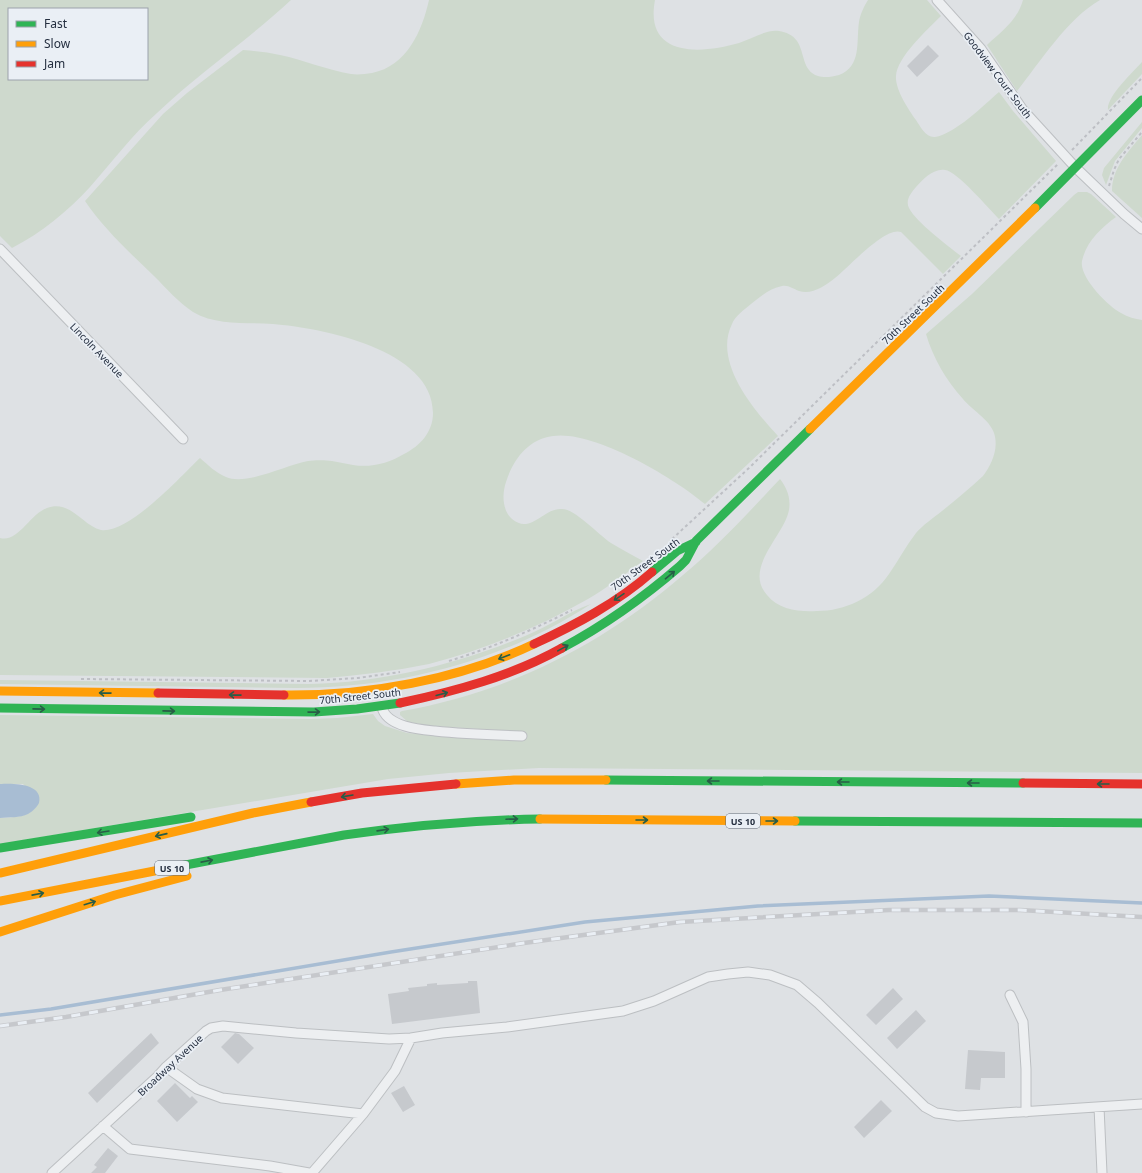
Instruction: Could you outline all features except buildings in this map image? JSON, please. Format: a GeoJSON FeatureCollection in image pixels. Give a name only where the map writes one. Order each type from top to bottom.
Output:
{"type":"FeatureCollection","features":[{"type":"Feature","properties":{"kind":"main road","name":"70th Street South"},"geometry":{"type":"LineString","coordinates":[[0,691],[315,695],[345,694],[407,685],[456,673],[480,666],[548,638],[610,603],[639,583],[676,552],[696,541],[1076,168],[1142,100]]}},
{"type":"Feature","properties":{"kind":"main road","name":"70th Street South"},"geometry":{"type":"LineString","coordinates":[[0,708],[314,712],[345,711],[382,707],[435,696],[484,682],[528,666],[600,627],[648,593],[685,561],[696,541]]}},
{"type":"Feature","properties":{"kind":"main road"},"geometry":{"type":"LineString","coordinates":[[0,873],[253,813],[362,793],[414,787],[501,781],[617,780],[1142,784]]}},
{"type":"Feature","properties":{"kind":"main road"},"geometry":{"type":"LineString","coordinates":[[0,848],[203,815],[253,813]]}},
{"type":"Feature","properties":{"kind":"main road","name":"US 10"},"geometry":{"type":"LineString","coordinates":[[0,901],[344,835],[438,824],[522,819],[1142,823]]}},
{"type":"Feature","properties":{"kind":"main road"},"geometry":{"type":"LineString","coordinates":[[216,868],[344,835]]}},
{"type":"Feature","properties":{"kind":"main road"},"geometry":{"type":"LineString","coordinates":[[0,932],[108,898],[194,874]]}},
{"type":"Feature","properties":{"kind":"street","name":"Goodview Court South"},"geometry":{"type":"LineString","coordinates":[[937,0],[981,49],[1022,110],[1076,168],[1142,229]]}},
{"type":"Feature","properties":{"kind":"street","name":"Lincoln Avenue"},"geometry":{"type":"LineString","coordinates":[[0,249],[183,439]]}},
{"type":"Feature","properties":{"kind":"street"},"geometry":{"type":"LineString","coordinates":[[382,707],[384,712],[392,720],[410,728],[447,732],[522,736]]}},
{"type":"Feature","properties":{"kind":"street","name":"Broadway Avenue"},"geometry":{"type":"LineString","coordinates":[[52,1173],[166,1067],[211,1028],[223,1026],[296,1033],[411,1038],[507,1027],[623,1011],[654,1001],[708,977],[748,972],[770,975],[797,985],[818,1003],[925,1107],[936,1113],[958,1116],[1142,1104]]}},
{"type":"Feature","properties":{"kind":"street"},"geometry":{"type":"LineString","coordinates":[[1010,995],[1023,1022],[1026,1069],[1026,1112]]}},
{"type":"Feature","properties":{"kind":"street"},"geometry":{"type":"LineString","coordinates":[[103,1126],[130,1149],[270,1166],[310,1173],[363,1114],[395,1071],[411,1038]]}},
{"type":"Feature","properties":{"kind":"street"},"geometry":{"type":"LineString","coordinates":[[166,1067],[197,1090],[222,1098],[363,1114]]}},
{"type":"Feature","properties":{"kind":"street"},"geometry":{"type":"LineString","coordinates":[[1099,1107],[1102,1173]]}},
{"type":"Feature","properties":{"kind":"path"},"geometry":{"type":"LineString","coordinates":[[1079,144],[1142,78]]}},
{"type":"Feature","properties":{"kind":"path"},"geometry":{"type":"LineString","coordinates":[[1105,196],[1119,159],[1142,132]]}},
{"type":"Feature","properties":{"kind":"path"},"geometry":{"type":"LineString","coordinates":[[671,540],[749,468],[1051,171]]}},
{"type":"Feature","properties":{"kind":"path"},"geometry":{"type":"LineString","coordinates":[[448,661],[529,632],[578,607]]}},
{"type":"Feature","properties":{"kind":"path"},"geometry":{"type":"LineString","coordinates":[[81,679],[309,681],[358,678],[405,671]]}},
{"type":"Feature","properties":{"kind":"shaded area"},"geometry":{"type":"Polygon","coordinates":[[[0,0],[291,0],[275,15],[173,98],[148,121],[90,187],[72,205],[33,236],[12,248],[0,236],[0,0]]]}},
{"type":"Feature","properties":{"kind":"shaded area"},"geometry":{"type":"Polygon","coordinates":[[[429,0],[655,0],[654,19],[658,33],[667,42],[679,47],[693,50],[708,49],[739,43],[769,31],[782,31],[791,35],[797,41],[806,66],[813,74],[831,77],[846,71],[855,60],[860,19],[862,11],[868,0],[927,0],[941,16],[907,52],[898,68],[896,76],[896,81],[903,99],[924,131],[929,136],[935,137],[951,131],[969,118],[999,92],[1013,111],[1056,161],[999,219],[965,183],[945,170],[933,172],[914,189],[908,202],[909,208],[913,214],[925,227],[961,256],[943,274],[901,232],[894,232],[886,235],[866,249],[835,278],[823,287],[813,291],[804,292],[787,286],[778,287],[765,293],[740,313],[733,321],[728,339],[728,354],[732,369],[748,399],[778,436],[705,504],[654,469],[611,448],[590,440],[570,436],[553,436],[536,441],[529,446],[517,459],[509,474],[505,487],[505,507],[512,519],[519,523],[525,524],[555,510],[567,510],[580,517],[611,543],[643,561],[595,595],[550,619],[491,645],[450,658],[429,664],[391,671],[352,676],[327,678],[0,675],[0,538],[13,536],[41,511],[55,506],[63,507],[76,514],[94,528],[101,530],[113,529],[140,514],[168,490],[200,458],[212,469],[226,477],[234,479],[255,477],[299,463],[320,460],[366,466],[392,460],[410,451],[420,443],[428,432],[431,426],[433,413],[428,391],[415,373],[395,358],[371,346],[345,337],[294,326],[212,320],[193,312],[178,300],[118,240],[100,221],[85,201],[163,114],[187,93],[243,50],[275,54],[351,74],[372,73],[395,63],[404,55],[411,46],[422,24],[429,0]]]}},
{"type":"Feature","properties":{"kind":"shaded area"},"geometry":{"type":"Polygon","coordinates":[[[1023,0],[1100,0],[1077,18],[1055,41],[1017,91],[987,45],[1013,20],[1023,0]]]}},
{"type":"Feature","properties":{"kind":"shaded area"},"geometry":{"type":"Polygon","coordinates":[[[1142,62],[1142,74],[1108,110],[1111,98],[1142,62]]]}},
{"type":"Feature","properties":{"kind":"shaded area"},"geometry":{"type":"Polygon","coordinates":[[[1142,122],[1142,128],[1115,161],[1106,185],[1102,175],[1104,168],[1142,122]]]}},
{"type":"Feature","properties":{"kind":"shaded area"},"geometry":{"type":"Polygon","coordinates":[[[1142,135],[1142,218],[1112,191],[1118,168],[1126,154],[1142,135]]]}},
{"type":"Feature","properties":{"kind":"shaded area"},"geometry":{"type":"Polygon","coordinates":[[[1078,192],[1087,192],[1091,194],[1116,217],[1095,236],[1087,248],[1082,261],[1082,268],[1085,275],[1102,298],[1115,309],[1129,317],[1142,320],[1142,773],[539,768],[449,773],[388,779],[0,844],[0,818],[17,817],[27,814],[36,807],[39,802],[23,784],[0,784],[0,715],[311,719],[373,714],[378,721],[385,726],[407,733],[525,740],[526,732],[432,726],[408,722],[400,715],[400,712],[441,703],[480,692],[517,678],[587,644],[652,600],[696,564],[721,541],[780,479],[788,493],[789,510],[786,520],[762,563],[760,574],[761,585],[767,595],[777,604],[796,610],[810,611],[838,609],[858,602],[875,590],[882,582],[919,530],[983,476],[994,456],[996,444],[992,428],[985,419],[966,403],[951,384],[936,360],[926,334],[972,294],[1078,192]]]}},
{"type":"Feature","properties":{"kind":"shaded area"},"geometry":{"type":"Polygon","coordinates":[[[591,604],[558,624],[487,656],[412,676],[373,683],[335,687],[296,688],[0,684],[0,680],[309,684],[365,680],[419,670],[472,655],[533,632],[591,604]]]}},
{"type":"Feature","properties":{"kind":"water"},"geometry":{"type":"Polygon","coordinates":[[[0,784],[19,784],[32,788],[37,791],[39,803],[33,811],[25,815],[0,818],[0,784]]]}},
{"type":"Feature","properties":{"kind":"waterway"},"geometry":{"type":"LineString","coordinates":[[0,1015],[51,1009],[391,952],[585,922],[758,906],[989,896],[1142,903]]}},
{"type":"Feature","properties":{"kind":"railway"},"geometry":{"type":"LineString","coordinates":[[0,1026],[66,1017],[220,990],[524,943],[680,922],[889,910],[1020,910],[1142,917]]}},
{"type":"Feature","properties":{"kind":"traffic: fast"},"geometry":{"type":"LineString","coordinates":[[1035,208],[1142,100]]}},
{"type":"Feature","properties":{"kind":"traffic: fast"},"geometry":{"type":"LineString","coordinates":[[562,648],[623,610],[680,566],[686,560],[696,541],[810,429]]}},
{"type":"Feature","properties":{"kind":"traffic: fast"},"geometry":{"type":"LineString","coordinates":[[652,572],[677,551],[696,542]]}},
{"type":"Feature","properties":{"kind":"traffic: fast"},"geometry":{"type":"LineString","coordinates":[[0,708],[314,712],[357,709],[400,703]]}},
{"type":"Feature","properties":{"kind":"traffic: fast"},"geometry":{"type":"LineString","coordinates":[[606,780],[1023,783]]}},
{"type":"Feature","properties":{"kind":"traffic: fast"},"geometry":{"type":"LineString","coordinates":[[0,848],[191,817]]}},
{"type":"Feature","properties":{"kind":"traffic: fast"},"geometry":{"type":"LineString","coordinates":[[175,867],[344,835],[417,826],[466,822],[540,819]]}},
{"type":"Feature","properties":{"kind":"traffic: fast"},"geometry":{"type":"LineString","coordinates":[[795,821],[1142,823]]}},
{"type":"Feature","properties":{"kind":"traffic: slow"},"geometry":{"type":"LineString","coordinates":[[810,429],[1035,208]]}},
{"type":"Feature","properties":{"kind":"traffic: slow"},"geometry":{"type":"LineString","coordinates":[[284,695],[347,693],[412,683],[475,667],[505,657],[534,644]]}},
{"type":"Feature","properties":{"kind":"traffic: slow"},"geometry":{"type":"LineString","coordinates":[[0,691],[158,693]]}},
{"type":"Feature","properties":{"kind":"traffic: slow"},"geometry":{"type":"LineString","coordinates":[[456,784],[514,780],[606,780]]}},
{"type":"Feature","properties":{"kind":"traffic: slow"},"geometry":{"type":"LineString","coordinates":[[0,873],[253,813],[311,802]]}},
{"type":"Feature","properties":{"kind":"traffic: slow"},"geometry":{"type":"LineString","coordinates":[[540,819],[795,821]]}},
{"type":"Feature","properties":{"kind":"traffic: slow"},"geometry":{"type":"LineString","coordinates":[[0,901],[175,867]]}},
{"type":"Feature","properties":{"kind":"traffic: slow"},"geometry":{"type":"LineString","coordinates":[[0,932],[115,895],[187,876]]}},
{"type":"Feature","properties":{"kind":"traffic: jam"},"geometry":{"type":"LineString","coordinates":[[534,644],[565,629],[625,594],[652,572]]}},
{"type":"Feature","properties":{"kind":"traffic: jam"},"geometry":{"type":"LineString","coordinates":[[400,703],[463,688],[504,675],[562,648]]}},
{"type":"Feature","properties":{"kind":"traffic: jam"},"geometry":{"type":"LineString","coordinates":[[158,693],[284,695]]}},
{"type":"Feature","properties":{"kind":"traffic: jam"},"geometry":{"type":"LineString","coordinates":[[1023,783],[1142,784]]}},
{"type":"Feature","properties":{"kind":"traffic: jam"},"geometry":{"type":"LineString","coordinates":[[311,802],[362,793],[456,784]]}}]}
